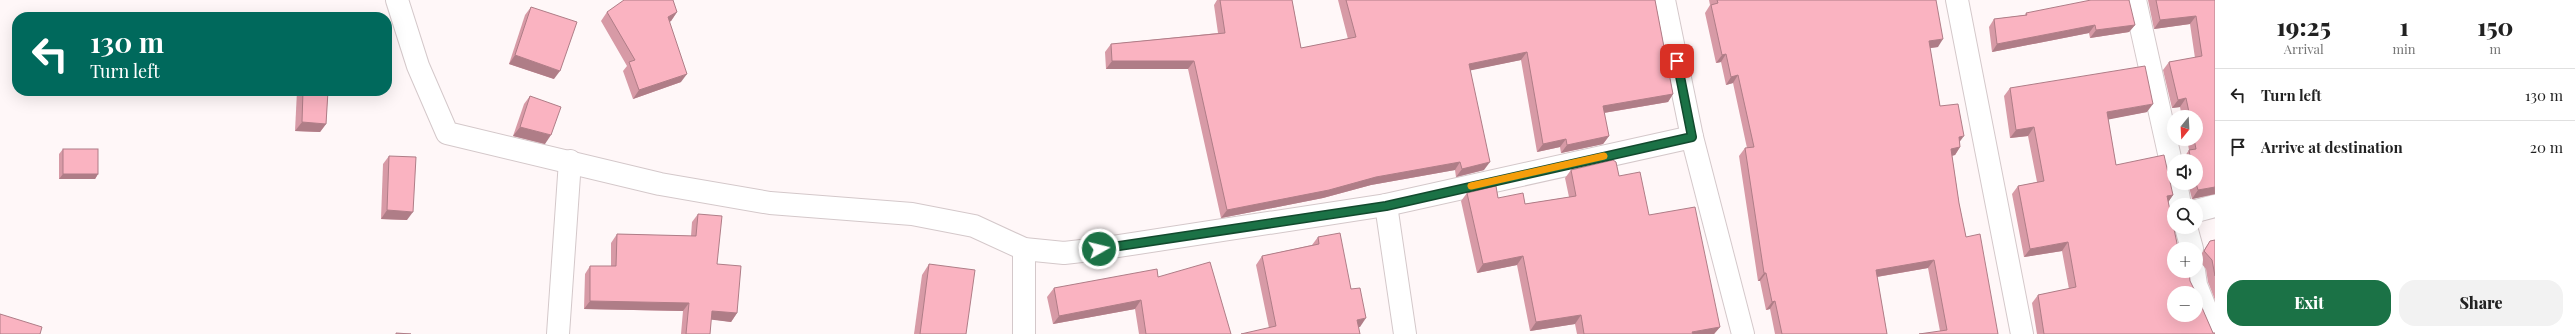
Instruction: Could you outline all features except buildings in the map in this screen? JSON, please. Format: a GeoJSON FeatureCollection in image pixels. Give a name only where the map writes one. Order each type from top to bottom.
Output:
{"type":"FeatureCollection","features":[{"type":"Feature","properties":{"kind":"street"},"geometry":{"type":"LineString","coordinates":[[1664,0],[1692,137],[1743,334]]}},
{"type":"Feature","properties":{"kind":"street"},"geometry":{"type":"LineString","coordinates":[[1958,0],[2022,334]]}},
{"type":"Feature","properties":{"kind":"street"},"geometry":{"type":"LineString","coordinates":[[2135,0],[2169,154]]}},
{"type":"Feature","properties":{"kind":"street"},"geometry":{"type":"LineString","coordinates":[[396,3],[418,66],[447,133],[570,161],[660,184],[770,203],[912,214],[974,226],[1024,250],[1064,253],[1099,249],[1386,206],[1692,137]]}},
{"type":"Feature","properties":{"kind":"street"},"geometry":{"type":"LineString","coordinates":[[558,334],[570,161]]}},
{"type":"Feature","properties":{"kind":"street"},"geometry":{"type":"LineString","coordinates":[[1386,206],[1405,334]]}},
{"type":"Feature","properties":{"kind":"street"},"geometry":{"type":"LineString","coordinates":[[2203,209],[2215,206]]}},
{"type":"Feature","properties":{"kind":"street"},"geometry":{"type":"LineString","coordinates":[[1024,250],[1024,334]]}},
{"type":"Feature","properties":{"kind":"street"},"geometry":{"type":"LineString","coordinates":[[2195,278],[2196,285],[2215,332]]}},
{"type":"Feature","properties":{"kind":"slow traffic"},"geometry":{"type":"LineString","coordinates":[[1471,186],[1604,156]]}},
{"type":"Feature","properties":{"kind":"route"},"geometry":{"type":"LineString","coordinates":[[1099,249],[1386,206],[1692,137],[1677,61]]}}]}
